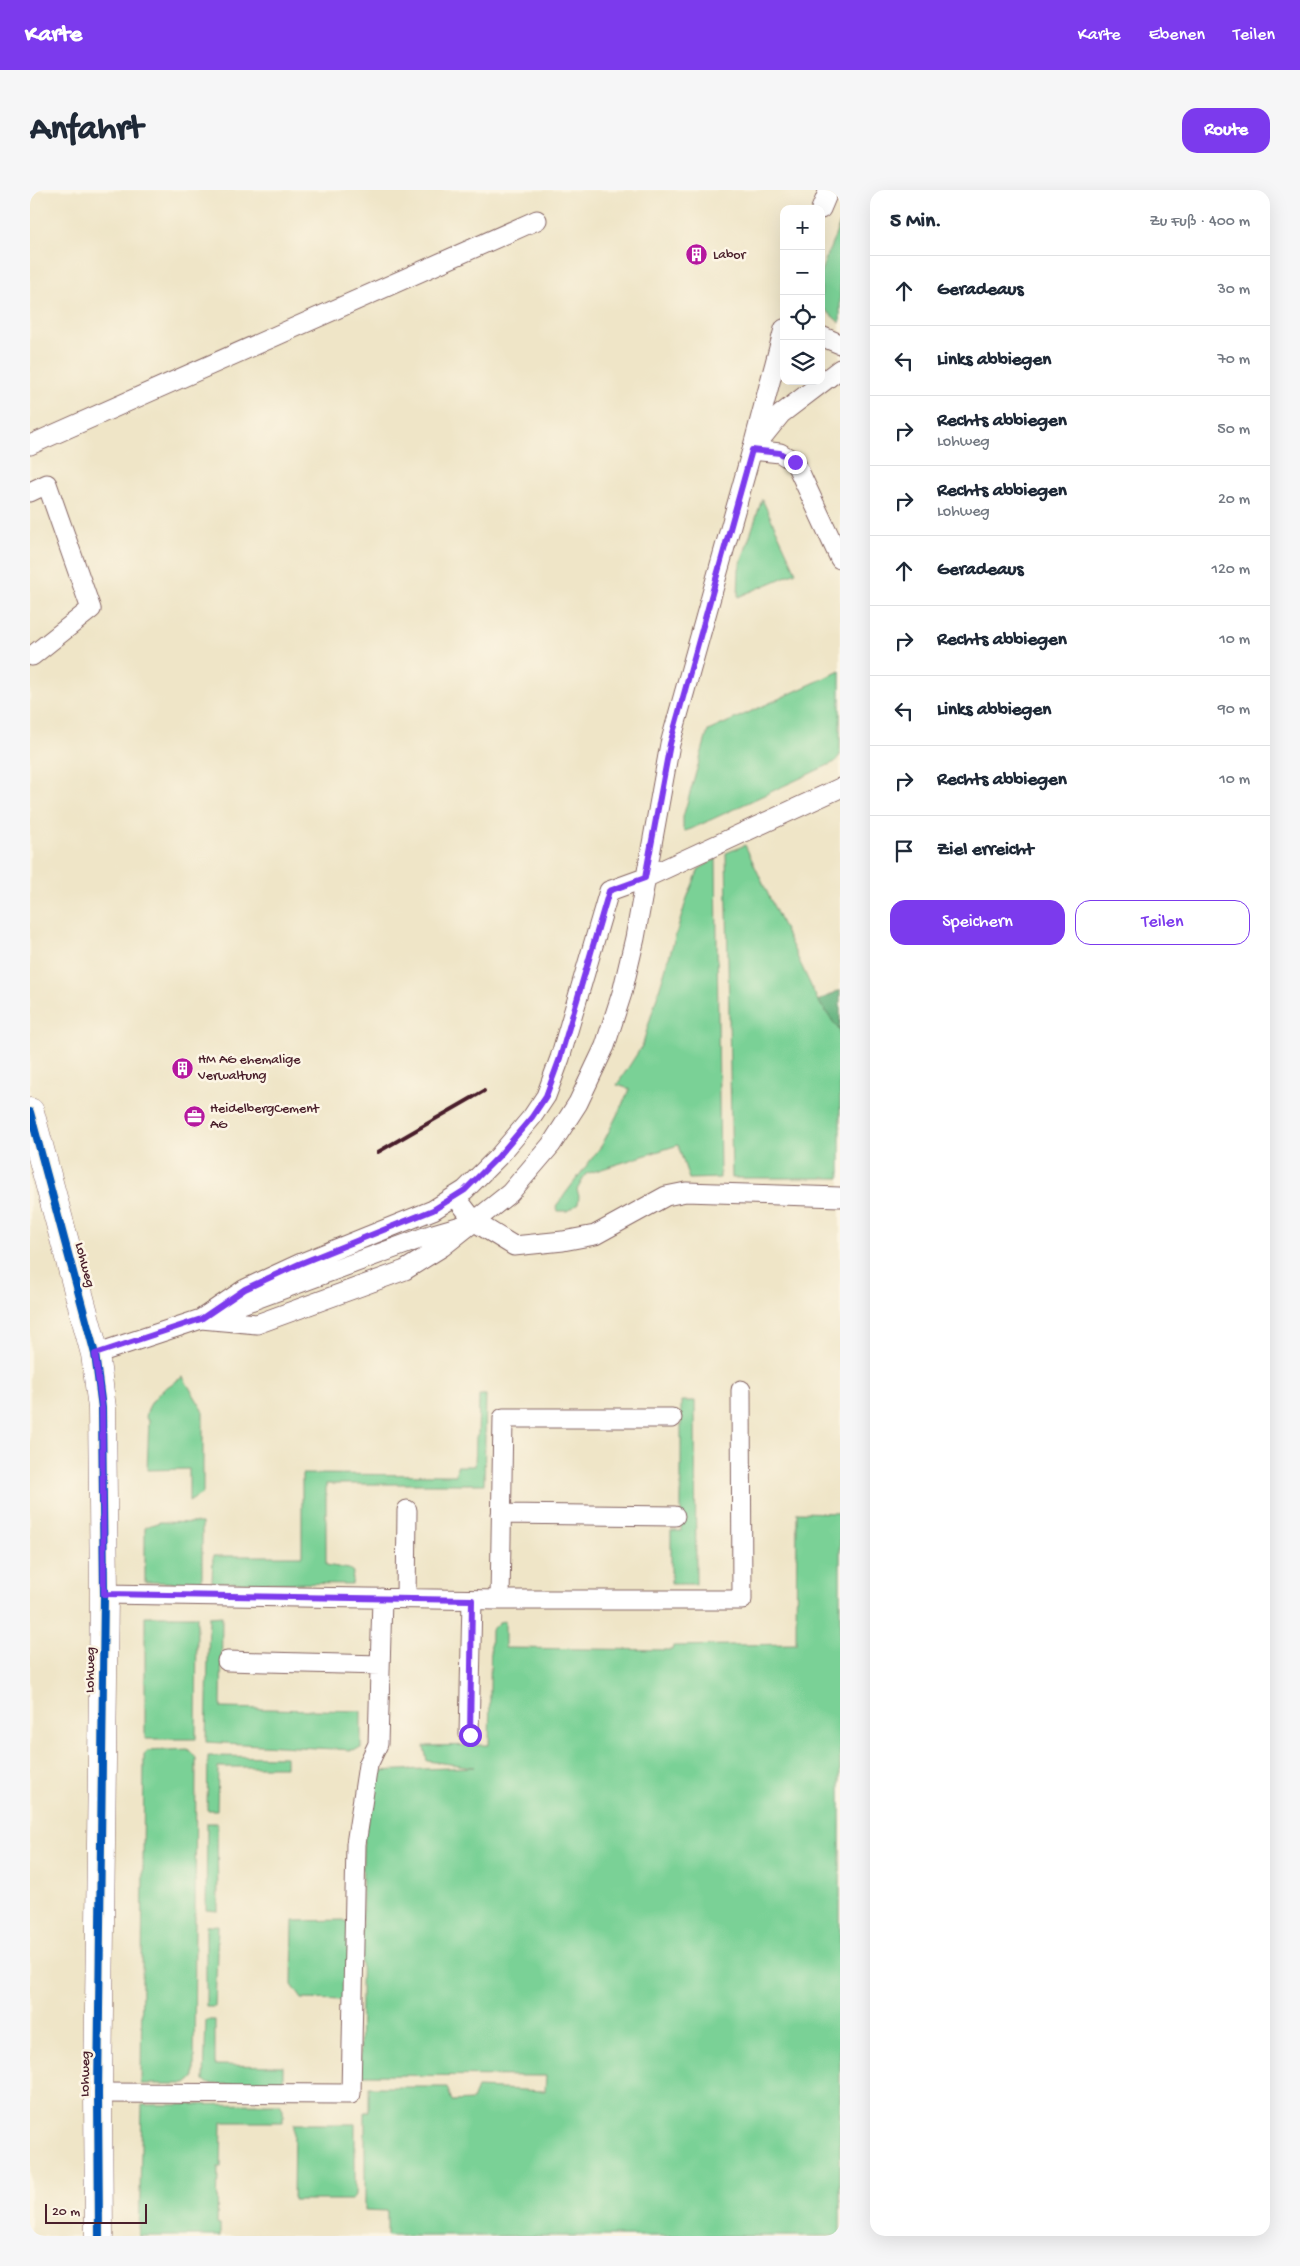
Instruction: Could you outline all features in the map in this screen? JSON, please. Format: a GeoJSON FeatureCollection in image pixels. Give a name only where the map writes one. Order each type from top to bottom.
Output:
{"type":"FeatureCollection","features":[{"type":"Feature","properties":{"kind":"street","name":"Lohweg"},"geometry":{"type":"LineString","coordinates":[[30,1112],[95,1354],[102,1408],[104,1594],[98,2093],[99,2236]]}},
{"type":"Feature","properties":{"kind":"lane"},"geometry":{"type":"LineString","coordinates":[[823,205],[829,190]]}},
{"type":"Feature","properties":{"kind":"lane"},"geometry":{"type":"LineString","coordinates":[[30,445],[536,220]]}},
{"type":"Feature","properties":{"kind":"lane"},"geometry":{"type":"LineString","coordinates":[[825,338],[840,344]]}},
{"type":"Feature","properties":{"kind":"lane"},"geometry":{"type":"LineString","coordinates":[[201,1319],[257,1324],[405,1270],[442,1247],[510,1193],[551,1145],[578,1103],[605,1046],[622,993],[635,938],[670,744],[781,340]]}},
{"type":"Feature","properties":{"kind":"lane"},"geometry":{"type":"LineString","coordinates":[[752,450],[781,414],[840,369]]}},
{"type":"Feature","properties":{"kind":"lane"},"geometry":{"type":"LineString","coordinates":[[752,450],[780,453],[795,462],[840,559]]}},
{"type":"Feature","properties":{"kind":"lane"},"geometry":{"type":"LineString","coordinates":[[30,492],[47,484],[91,609],[32,656]]}},
{"type":"Feature","properties":{"kind":"lane"},"geometry":{"type":"LineString","coordinates":[[201,1319],[245,1289],[299,1264],[433,1210],[455,1196],[499,1156],[532,1117],[546,1096],[560,1058],[609,891],[645,878],[840,788]]}},
{"type":"Feature","properties":{"kind":"lane"},"geometry":{"type":"LineString","coordinates":[[455,1196],[475,1222],[514,1246],[563,1241],[596,1234],[666,1196],[686,1192],[840,1197]]}},
{"type":"Feature","properties":{"kind":"lane"},"geometry":{"type":"LineString","coordinates":[[95,1354],[201,1319],[433,1234],[475,1222]]}},
{"type":"Feature","properties":{"kind":"lane"},"geometry":{"type":"LineString","coordinates":[[104,1594],[472,1600],[742,1600],[741,1390]]}},
{"type":"Feature","properties":{"kind":"lane"},"geometry":{"type":"LineString","coordinates":[[500,1600],[503,1418],[672,1418]]}},
{"type":"Feature","properties":{"kind":"lane"},"geometry":{"type":"LineString","coordinates":[[406,1599],[407,1510]]}},
{"type":"Feature","properties":{"kind":"lane"},"geometry":{"type":"LineString","coordinates":[[502,1514],[675,1516]]}},
{"type":"Feature","properties":{"kind":"lane"},"geometry":{"type":"LineString","coordinates":[[98,2093],[351,2094],[356,1844],[368,1765],[378,1744],[382,1598]]}},
{"type":"Feature","properties":{"kind":"lane"},"geometry":{"type":"LineString","coordinates":[[470,1735],[472,1600]]}},
{"type":"Feature","properties":{"kind":"lane"},"geometry":{"type":"LineString","coordinates":[[227,1661],[380,1665]]}},
{"type":"Feature","properties":{"kind":"green space"},"geometry":{"type":"Polygon","coordinates":[[[840,223],[840,323],[825,310],[825,261],[840,223]]]}},
{"type":"Feature","properties":{"kind":"green space"},"geometry":{"type":"Polygon","coordinates":[[[762,499],[796,572],[738,597],[739,569],[762,499]]]}},
{"type":"Feature","properties":{"kind":"green space"},"geometry":{"type":"Polygon","coordinates":[[[840,671],[840,755],[835,762],[685,831],[683,829],[683,817],[708,731],[840,671]]]}},
{"type":"Feature","properties":{"kind":"green space"},"geometry":{"type":"Polygon","coordinates":[[[745,845],[818,1001],[840,1031],[840,1178],[732,1178],[726,853],[745,845]]]}},
{"type":"Feature","properties":{"kind":"green space"},"geometry":{"type":"Polygon","coordinates":[[[716,859],[720,1178],[689,1179],[678,1145],[586,1174],[577,1190],[579,1196],[578,1204],[567,1211],[558,1211],[556,1206],[602,1145],[630,1089],[617,1085],[642,1046],[687,898],[699,869],[716,859]]]}},
{"type":"Feature","properties":{"kind":"green space"},"geometry":{"type":"Polygon","coordinates":[[[840,990],[840,1031],[818,1001],[840,990]]]}},
{"type":"Feature","properties":{"kind":"green space"},"geometry":{"type":"Polygon","coordinates":[[[183,1377],[203,1410],[203,1493],[189,1502],[189,1469],[147,1470],[149,1419],[146,1418],[147,1411],[159,1394],[183,1377]]]}},
{"type":"Feature","properties":{"kind":"green space"},"geometry":{"type":"Polygon","coordinates":[[[479,1395],[486,1395],[484,1484],[326,1484],[326,1565],[349,1569],[353,1572],[352,1584],[212,1582],[213,1556],[302,1556],[302,1474],[456,1475],[457,1466],[475,1466],[479,1395]]]}},
{"type":"Feature","properties":{"kind":"green space"},"geometry":{"type":"Polygon","coordinates":[[[681,1401],[695,1401],[696,1584],[671,1584],[671,1531],[681,1531],[681,1401]]]}},
{"type":"Feature","properties":{"kind":"green space"},"geometry":{"type":"Polygon","coordinates":[[[797,1512],[840,1513],[840,2236],[387,2236],[387,2211],[365,2210],[365,2112],[369,2111],[369,2087],[447,2087],[452,2101],[472,2100],[477,2088],[545,2091],[546,2076],[360,2075],[363,1847],[375,1771],[474,1767],[427,1761],[424,1746],[489,1745],[491,1630],[499,1622],[505,1621],[505,1648],[672,1650],[673,1646],[796,1644],[797,1512]]]}},
{"type":"Feature","properties":{"kind":"green space"},"geometry":{"type":"Polygon","coordinates":[[[160,1522],[202,1523],[202,1583],[145,1582],[145,1527],[160,1522]]]}},
{"type":"Feature","properties":{"kind":"green space"},"geometry":{"type":"Polygon","coordinates":[[[145,1616],[197,1616],[196,1739],[145,1739],[145,1616]]]}},
{"type":"Feature","properties":{"kind":"green space"},"geometry":{"type":"Polygon","coordinates":[[[222,1616],[221,1708],[361,1711],[361,1748],[352,1750],[206,1742],[209,1617],[222,1616]]]}},
{"type":"Feature","properties":{"kind":"green space"},"geometry":{"type":"Polygon","coordinates":[[[188,1749],[196,1758],[194,2078],[187,2084],[141,2084],[144,1755],[147,1751],[188,1749]]]}},
{"type":"Feature","properties":{"kind":"green space"},"geometry":{"type":"Polygon","coordinates":[[[208,1756],[286,1757],[286,1767],[218,1767],[217,1810],[207,1810],[208,1756]]]}},
{"type":"Feature","properties":{"kind":"green space"},"geometry":{"type":"Polygon","coordinates":[[[207,1823],[217,1823],[218,1911],[206,1910],[207,1823]]]}},
{"type":"Feature","properties":{"kind":"green space"},"geometry":{"type":"Polygon","coordinates":[[[344,1920],[349,1924],[348,2000],[302,1999],[292,1985],[293,1921],[344,1920]]]}},
{"type":"Feature","properties":{"kind":"green space"},"geometry":{"type":"Polygon","coordinates":[[[218,1925],[215,2007],[206,2007],[206,1926],[218,1925]]]}},
{"type":"Feature","properties":{"kind":"green space"},"geometry":{"type":"Polygon","coordinates":[[[206,2020],[215,2020],[215,2065],[283,2066],[283,2085],[209,2084],[204,2080],[206,2020]]]}},
{"type":"Feature","properties":{"kind":"green space"},"geometry":{"type":"Polygon","coordinates":[[[280,2104],[283,2109],[283,2122],[222,2122],[221,2168],[218,2168],[217,2224],[220,2225],[220,2236],[139,2236],[142,2105],[280,2104]]]}},
{"type":"Feature","properties":{"kind":"green space"},"geometry":{"type":"Polygon","coordinates":[[[294,2124],[355,2124],[355,2196],[352,2200],[293,2200],[294,2124]]]}},
{"type":"Feature","properties":{"kind":"railway"},"geometry":{"type":"LineString","coordinates":[[378,1152],[484,1091]]}},
{"type":"Feature","properties":{"kind":"cycle path"},"geometry":{"type":"LineString","coordinates":[[30,1112],[95,1354],[102,1408],[104,1594],[98,2093],[99,2236]]}},
{"type":"Feature","properties":{"kind":"place","name":"Labor"},"geometry":{"type":"Point","coordinates":[697,255]}},
{"type":"Feature","properties":{"kind":"place","name":"HM AG ehemalige Verwaltung"},"geometry":{"type":"Point","coordinates":[182,1068]}},
{"type":"Feature","properties":{"kind":"place","name":"HeidelbergCement AG"},"geometry":{"type":"Point","coordinates":[194,1117]}},
{"type":"Feature","properties":{"kind":"route"},"geometry":{"type":"LineString","coordinates":[[470,1735],[472,1600],[104,1594],[102,1408],[95,1354],[201,1319],[245,1289],[299,1264],[433,1210],[465,1190],[499,1156],[532,1117],[546,1096],[560,1058],[609,891],[645,878],[670,744],[752,450],[780,453],[795,462]]}}]}
